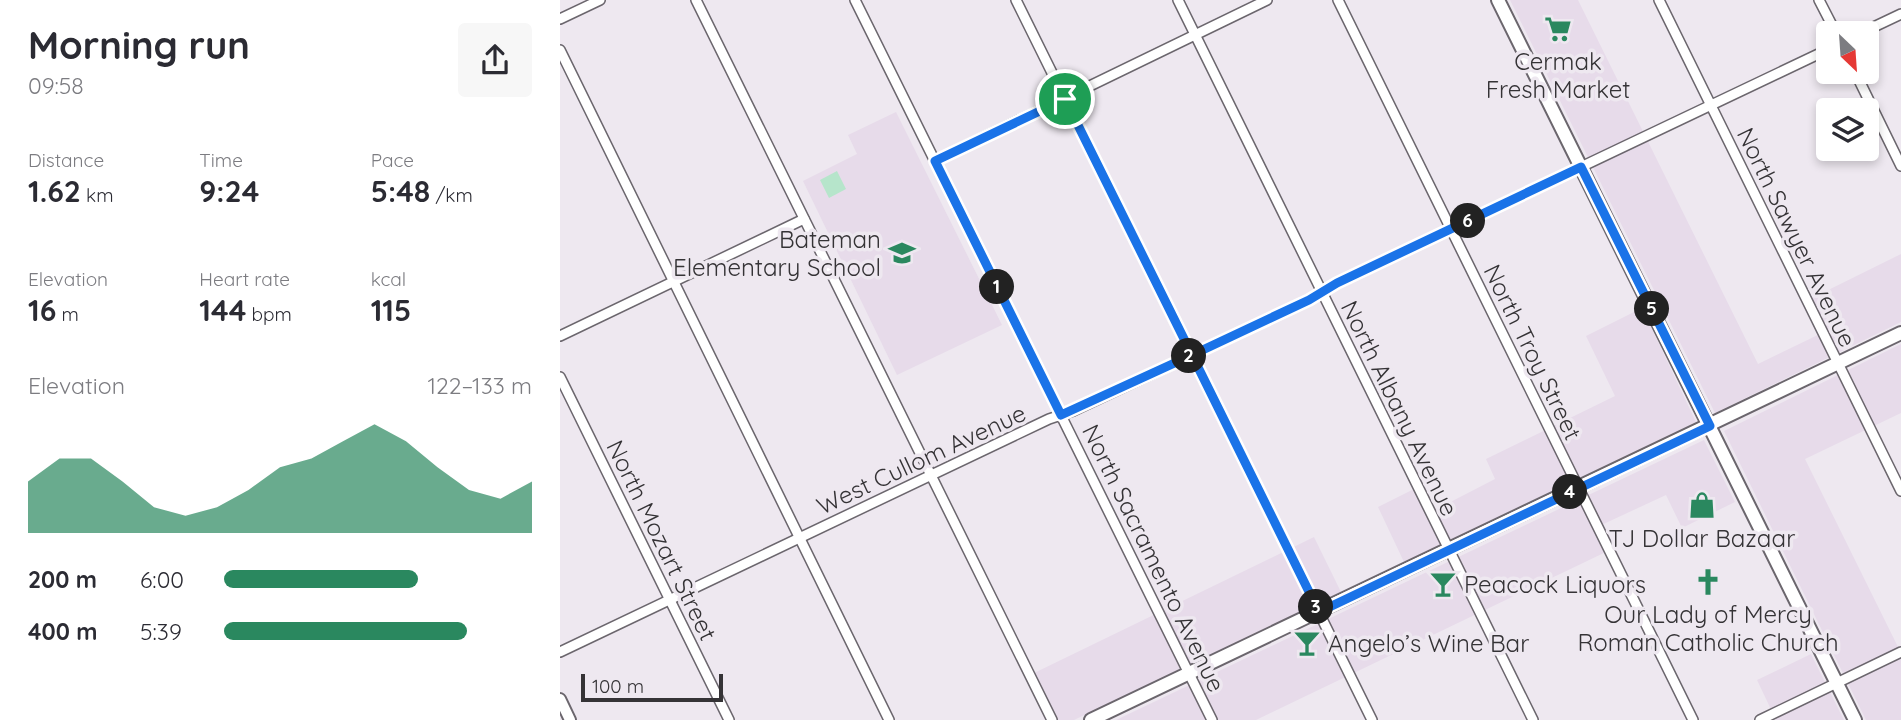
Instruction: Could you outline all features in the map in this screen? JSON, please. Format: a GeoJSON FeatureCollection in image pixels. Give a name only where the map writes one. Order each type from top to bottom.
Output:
{"type":"FeatureCollection","features":[{"type":"Feature","properties":{"kind":"main road"},"geometry":{"type":"LineString","coordinates":[[1498,0],[1855,720]]}},
{"type":"Feature","properties":{"kind":"main road"},"geometry":{"type":"LineString","coordinates":[[1091,720],[1901,333]]}},
{"type":"Feature","properties":{"kind":"street"},"geometry":{"type":"LineString","coordinates":[[560,19],[600,0]]}},
{"type":"Feature","properties":{"kind":"street"},"geometry":{"type":"LineString","coordinates":[[696,0],[1052,720]]}},
{"type":"Feature","properties":{"kind":"street","name":"North Sacramento Avenue"},"geometry":{"type":"LineString","coordinates":[[855,0],[1212,720]]}},
{"type":"Feature","properties":{"kind":"street"},"geometry":{"type":"LineString","coordinates":[[1016,0],[1372,720]]}},
{"type":"Feature","properties":{"kind":"street","name":"North Albany Avenue"},"geometry":{"type":"LineString","coordinates":[[1178,0],[1533,720]]}},
{"type":"Feature","properties":{"kind":"street"},"geometry":{"type":"LineString","coordinates":[[935,161],[1267,0]]}},
{"type":"Feature","properties":{"kind":"street","name":"North Troy Street"},"geometry":{"type":"LineString","coordinates":[[1338,0],[1693,720]]}},
{"type":"Feature","properties":{"kind":"street","name":"North Sawyer Avenue"},"geometry":{"type":"LineString","coordinates":[[1659,0],[1901,491]]}},
{"type":"Feature","properties":{"kind":"street"},"geometry":{"type":"LineString","coordinates":[[1819,0],[1830,21]]}},
{"type":"Feature","properties":{"kind":"street"},"geometry":{"type":"LineString","coordinates":[[1880,24],[1901,14]]}},
{"type":"Feature","properties":{"kind":"street"},"geometry":{"type":"LineString","coordinates":[[560,50],[889,720]]}},
{"type":"Feature","properties":{"kind":"street","name":"West Cullom Avenue"},"geometry":{"type":"LineString","coordinates":[[560,652],[931,475],[1192,355],[1816,55]]}},
{"type":"Feature","properties":{"kind":"street"},"geometry":{"type":"LineString","coordinates":[[1861,84],[1901,166]]}},
{"type":"Feature","properties":{"kind":"street"},"geometry":{"type":"LineString","coordinates":[[560,336],[804,219]]}},
{"type":"Feature","properties":{"kind":"street","name":"North Mozart Street"},"geometry":{"type":"LineString","coordinates":[[560,377],[729,720]]}},
{"type":"Feature","properties":{"kind":"street"},"geometry":{"type":"LineString","coordinates":[[1760,720],[1901,652]]}},
{"type":"Feature","properties":{"kind":"street"},"geometry":{"type":"LineString","coordinates":[[560,699],[570,720]]}},
{"type":"Feature","properties":{"kind":"shaded area"},"geometry":{"type":"Polygon","coordinates":[[[1510,0],[1578,0],[1758,364],[1824,332],[1808,300],[1901,254],[1901,322],[1715,413],[1510,0]]]}},
{"type":"Feature","properties":{"kind":"shaded area","name":"Bateman Elementary School"},"geometry":{"type":"Polygon","coordinates":[[[896,112],[1002,325],[897,375],[803,181],[857,154],[848,135],[896,112]]]}},
{"type":"Feature","properties":{"kind":"shaded area"},"geometry":{"type":"Polygon","coordinates":[[[1642,308],[1696,422],[1404,562],[1378,507],[1420,486],[1433,511],[1495,479],[1486,459],[1615,396],[1586,336],[1642,308]]]}},
{"type":"Feature","properties":{"kind":"shaded area"},"geometry":{"type":"Polygon","coordinates":[[[1901,344],[1901,413],[1805,459],[1901,653],[1901,720],[1866,720],[1724,431],[1901,344]]]}},
{"type":"Feature","properties":{"kind":"shaded area"},"geometry":{"type":"Polygon","coordinates":[[[1704,440],[1735,502],[1682,528],[1666,495],[1597,527],[1608,551],[1256,720],[1116,720],[1704,440]]]}},
{"type":"Feature","properties":{"kind":"shaded area"},"geometry":{"type":"Polygon","coordinates":[[[1314,537],[1341,592],[1074,720],[1053,720],[1030,675],[1314,537]]]}},
{"type":"Feature","properties":{"kind":"shaded area"},"geometry":{"type":"Polygon","coordinates":[[[1811,654],[1844,720],[1776,720],[1757,680],[1811,654]]]}},
{"type":"Feature","properties":{"kind":"green space"},"geometry":{"type":"Polygon","coordinates":[[[837,171],[846,189],[829,198],[820,180],[837,171]]]}},
{"type":"Feature","properties":{"kind":"place","name":"Cermak Fresh Market"},"geometry":{"type":"Point","coordinates":[1558,29]}},
{"type":"Feature","properties":{"kind":"place","name":"Bateman Elementary School"},"geometry":{"type":"Point","coordinates":[902,253]}},
{"type":"Feature","properties":{"kind":"place","name":"TJ Dollar Bazaar"},"geometry":{"type":"Point","coordinates":[1702,505]}},
{"type":"Feature","properties":{"kind":"place","name":"Our Lady of Mercy Roman Catholic Church"},"geometry":{"type":"Point","coordinates":[1708,582]}},
{"type":"Feature","properties":{"kind":"place","name":"Peacock Liquors"},"geometry":{"type":"Point","coordinates":[1443,584]}},
{"type":"Feature","properties":{"kind":"place","name":"Angelo’s Wine Bar"},"geometry":{"type":"Point","coordinates":[1307,643]}},
{"type":"Feature","properties":{"kind":"route"},"geometry":{"type":"LineString","coordinates":[[1065,99],[935,161],[1061,415],[1192,355],[1319,612],[1710,426],[1581,167],[1192,355],[1065,99]]}}]}
